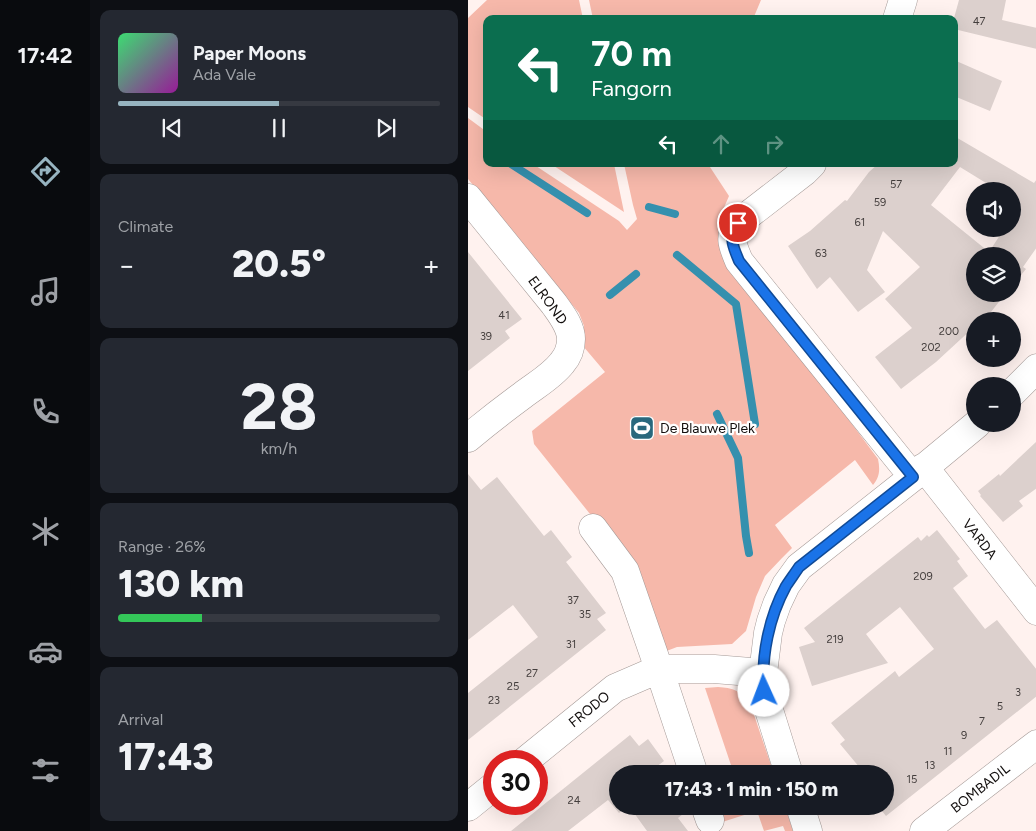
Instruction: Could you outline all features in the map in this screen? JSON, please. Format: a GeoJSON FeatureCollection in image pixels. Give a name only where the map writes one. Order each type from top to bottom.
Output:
{"type":"FeatureCollection","features":[{"type":"Feature","properties":{"kind":"street"},"geometry":{"type":"LineString","coordinates":[[898,15],[903,0]]}},
{"type":"Feature","properties":{"kind":"street","name":"VARDA"},"geometry":{"type":"LineString","coordinates":[[809,167],[738,223],[733,230],[732,244],[739,261],[1036,611]]}},
{"type":"Feature","properties":{"kind":"street","name":"ELROND"},"geometry":{"type":"LineString","coordinates":[[468,198],[554,304],[569,329],[571,337],[569,352],[563,363],[554,372],[468,438]]}},
{"type":"Feature","properties":{"kind":"street"},"geometry":{"type":"LineString","coordinates":[[1021,384],[1036,368]]}},
{"type":"Feature","properties":{"kind":"street"},"geometry":{"type":"LineString","coordinates":[[786,765],[764,691],[763,673],[768,633],[786,586],[799,567],[967,432]]}},
{"type":"Feature","properties":{"kind":"street"},"geometry":{"type":"LineString","coordinates":[[593,528],[625,571],[691,765]]}},
{"type":"Feature","properties":{"kind":"street","name":"FRODO"},"geometry":{"type":"LineString","coordinates":[[539,750],[615,688],[659,669],[714,669],[763,673]]}},
{"type":"Feature","properties":{"kind":"street","name":"BOMBADIL"},"geometry":{"type":"LineString","coordinates":[[924,831],[1036,744]]}},
{"type":"Feature","properties":{"kind":"street"},"geometry":{"type":"LineString","coordinates":[[468,807],[483,795]]}},
{"type":"Feature","properties":{"kind":"street"},"geometry":{"type":"LineString","coordinates":[[803,815],[808,831]]}},
{"type":"Feature","properties":{"kind":"shaded area"},"geometry":{"type":"Polygon","coordinates":[[[487,0],[579,0],[582,15],[483,15],[483,117],[468,107],[468,18],[487,0]]]}},
{"type":"Feature","properties":{"kind":"shaded area"},"geometry":{"type":"Polygon","coordinates":[[[589,0],[761,0],[755,15],[592,15],[589,0]]]}},
{"type":"Feature","properties":{"kind":"shaded area"},"geometry":{"type":"Polygon","coordinates":[[[468,118],[483,129],[483,167],[538,167],[619,221],[627,230],[637,219],[625,167],[710,167],[729,196],[722,211],[718,230],[724,252],[878,459],[879,466],[879,473],[873,485],[855,460],[775,525],[792,548],[765,576],[756,597],[746,631],[732,644],[677,647],[664,652],[603,519],[590,514],[534,444],[532,431],[605,372],[583,346],[584,326],[579,313],[468,179],[468,118]]]}},
{"type":"Feature","properties":{"kind":"shaded area"},"geometry":{"type":"Polygon","coordinates":[[[556,167],[615,167],[624,212],[556,167]]]}},
{"type":"Feature","properties":{"kind":"shaded area"},"geometry":{"type":"Polygon","coordinates":[[[705,688],[728,688],[742,694],[749,700],[771,765],[731,765],[705,688]]]}},
{"type":"Feature","properties":{"kind":"shaded area"},"geometry":{"type":"Polygon","coordinates":[[[717,815],[744,815],[719,823],[717,815]]]}},
{"type":"Feature","properties":{"kind":"shaded area"},"geometry":{"type":"Polygon","coordinates":[[[758,815],[788,815],[793,831],[785,831],[783,826],[764,831],[758,815]]]}},
{"type":"Feature","properties":{"kind":"building"},"geometry":{"type":"Polygon","coordinates":[[[959,0],[1006,0],[1002,20],[1037,28],[1037,49],[958,30],[958,15],[955,15],[959,0]]]}},
{"type":"Feature","properties":{"kind":"building"},"geometry":{"type":"Polygon","coordinates":[[[958,62],[1002,81],[990,111],[958,98],[958,62]]]}},
{"type":"Feature","properties":{"kind":"building"},"geometry":{"type":"Polygon","coordinates":[[[958,138],[1034,183],[1037,179],[1037,247],[1023,267],[1026,269],[1021,275],[1021,247],[992,247],[999,237],[1021,237],[1021,182],[984,182],[960,167],[931,205],[966,233],[966,237],[970,237],[983,247],[966,247],[966,302],[999,302],[991,312],[966,312],[966,334],[936,362],[901,389],[875,357],[912,328],[885,299],[920,267],[883,231],[867,270],[885,292],[858,312],[830,277],[817,289],[788,246],[810,231],[845,200],[847,201],[875,167],[958,167],[958,138]]]}},
{"type":"Feature","properties":{"kind":"building"},"geometry":{"type":"Polygon","coordinates":[[[468,252],[522,319],[505,331],[510,338],[468,371],[468,252]]]}},
{"type":"Feature","properties":{"kind":"building"},"geometry":{"type":"Polygon","coordinates":[[[1037,441],[1037,488],[1019,501],[1023,506],[1003,522],[980,496],[978,491],[999,474],[1000,476],[1037,441]]]}},
{"type":"Feature","properties":{"kind":"building"},"geometry":{"type":"Polygon","coordinates":[[[468,474],[481,490],[497,477],[544,536],[551,530],[572,557],[566,562],[606,613],[597,619],[606,630],[468,740],[468,693],[538,637],[513,605],[468,640],[468,474]]]}},
{"type":"Feature","properties":{"kind":"building"},"geometry":{"type":"Polygon","coordinates":[[[937,530],[960,559],[957,561],[968,576],[953,588],[985,629],[997,620],[1037,670],[1037,696],[894,810],[894,765],[858,765],[840,744],[845,740],[831,723],[895,671],[899,677],[934,649],[900,607],[866,634],[888,663],[812,686],[799,647],[815,642],[804,628],[918,537],[921,541],[927,535],[929,537],[937,530]]]}},
{"type":"Feature","properties":{"kind":"building"},"geometry":{"type":"Polygon","coordinates":[[[630,735],[639,746],[648,739],[664,761],[659,765],[609,765],[609,801],[608,800],[568,831],[511,831],[531,815],[548,815],[548,801],[630,735]]]}},
{"type":"Feature","properties":{"kind":"building"},"geometry":{"type":"Polygon","coordinates":[[[635,815],[682,815],[678,818],[688,831],[647,831],[635,815]]]}},
{"type":"Feature","properties":{"kind":"waterway"},"geometry":{"type":"LineString","coordinates":[[516,167],[587,213]]}},
{"type":"Feature","properties":{"kind":"waterway"},"geometry":{"type":"LineString","coordinates":[[649,207],[675,214]]}},
{"type":"Feature","properties":{"kind":"waterway"},"geometry":{"type":"LineString","coordinates":[[677,255],[736,304],[755,424]]}},
{"type":"Feature","properties":{"kind":"waterway"},"geometry":{"type":"LineString","coordinates":[[610,295],[636,274]]}},
{"type":"Feature","properties":{"kind":"waterway"},"geometry":{"type":"LineString","coordinates":[[717,414],[738,458],[749,553]]}},
{"type":"Feature","properties":{"kind":"place","name":"De Blauwe Plek"},"geometry":{"type":"Point","coordinates":[642,428]}},
{"type":"Feature","properties":{"kind":"route"},"geometry":{"type":"LineString","coordinates":[[738,223],[733,230],[732,244],[739,261],[913,477],[799,567],[786,586],[768,633],[763,673],[764,691]]}}]}
